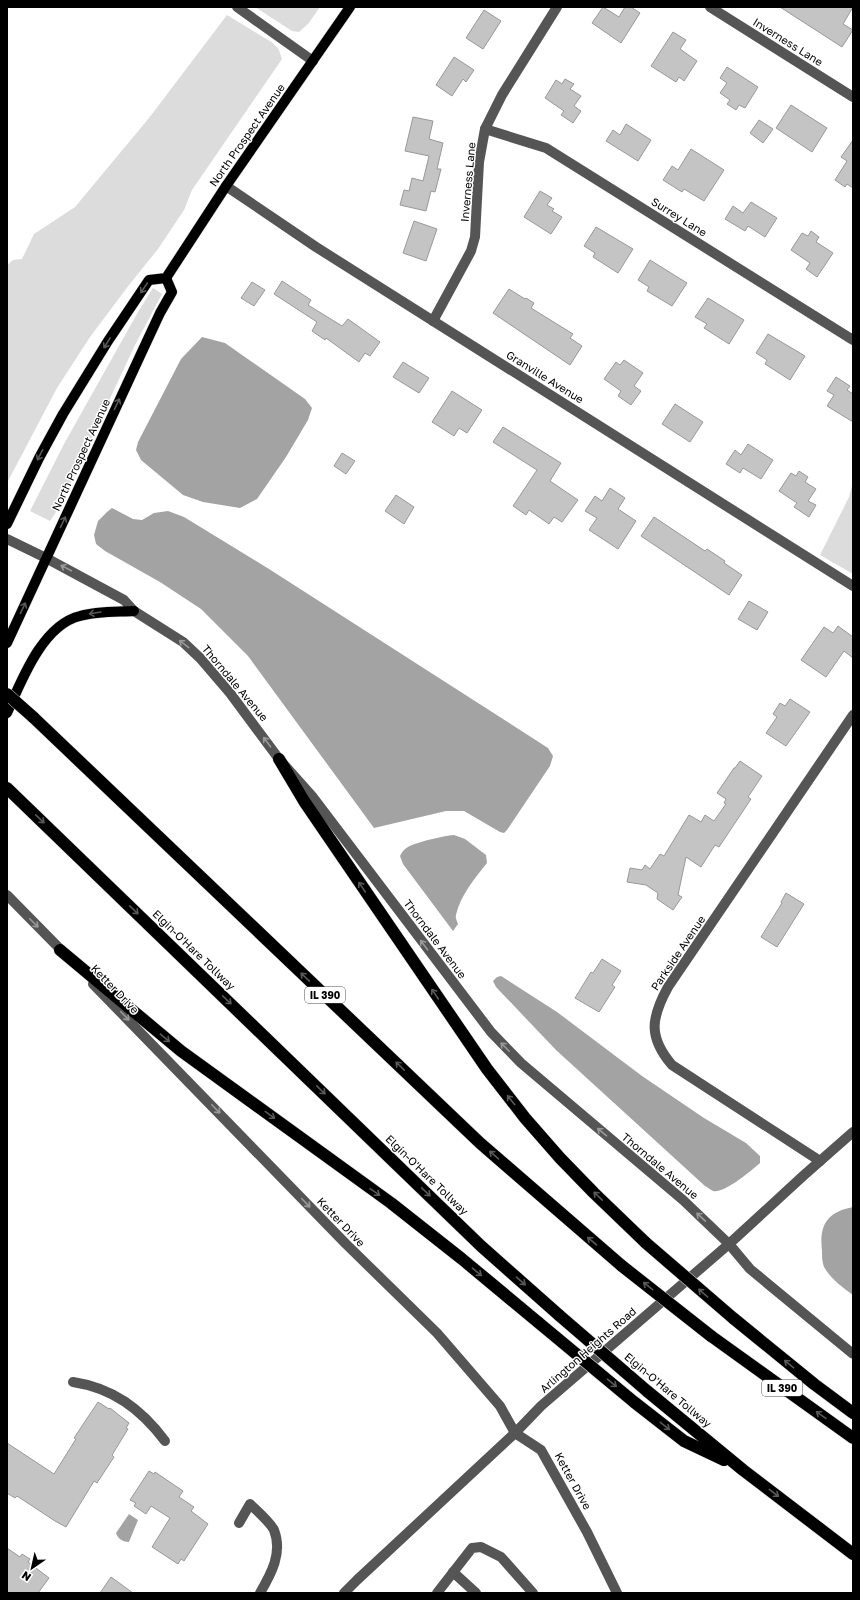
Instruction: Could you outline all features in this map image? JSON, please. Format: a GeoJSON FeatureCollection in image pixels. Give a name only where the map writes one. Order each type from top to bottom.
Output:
{"type":"FeatureCollection","features":[{"type":"Feature","properties":{"kind":"highway","name":"IL 390"},"geometry":{"type":"LineString","coordinates":[[7,694],[33,717],[480,1143],[622,1266],[712,1336],[853,1438]]}},
{"type":"Feature","properties":{"kind":"highway","name":"IL 390"},"geometry":{"type":"LineString","coordinates":[[279,759],[304,801],[487,1069],[525,1118],[560,1158],[646,1243],[733,1318],[814,1384],[853,1413]]}},
{"type":"Feature","properties":{"kind":"highway","name":"Elgin-O'Hare Tollway"},"geometry":{"type":"LineString","coordinates":[[10,790],[476,1241],[647,1391],[743,1470],[853,1554]]}},
{"type":"Feature","properties":{"kind":"highway"},"geometry":{"type":"LineString","coordinates":[[60,950],[181,1051],[391,1203],[462,1259],[684,1442],[743,1470]]}},
{"type":"Feature","properties":{"kind":"main road","name":"North Prospect Avenue"},"geometry":{"type":"LineString","coordinates":[[7,644],[160,313],[172,292],[166,278],[226,186],[350,7]]}},
{"type":"Feature","properties":{"kind":"main road"},"geometry":{"type":"LineString","coordinates":[[7,524],[48,440],[108,341],[149,280],[166,278]]}},
{"type":"Feature","properties":{"kind":"main road"},"geometry":{"type":"LineString","coordinates":[[7,713],[28,668],[40,648],[50,635],[63,624],[78,616],[101,612],[134,611]]}},
{"type":"Feature","properties":{"kind":"street"},"geometry":{"type":"LineString","coordinates":[[237,7],[313,61]]}},
{"type":"Feature","properties":{"kind":"street","name":"Inverness Lane"},"geometry":{"type":"LineString","coordinates":[[433,321],[471,251],[475,237],[479,162],[485,129],[502,95],[557,7]]}},
{"type":"Feature","properties":{"kind":"street","name":"Inverness Lane"},"geometry":{"type":"LineString","coordinates":[[710,7],[853,97]]}},
{"type":"Feature","properties":{"kind":"street","name":"Surrey Lane"},"geometry":{"type":"LineString","coordinates":[[485,129],[546,148],[853,340]]}},
{"type":"Feature","properties":{"kind":"street","name":"Granville Avenue"},"geometry":{"type":"LineString","coordinates":[[226,186],[316,247],[853,586]]}},
{"type":"Feature","properties":{"kind":"street","name":"Thorndale Avenue"},"geometry":{"type":"LineString","coordinates":[[7,539],[124,600],[134,611],[183,642],[200,658],[230,694],[279,759],[312,796],[491,1032],[521,1063],[683,1200],[729,1244],[750,1269],[853,1354]]}},
{"type":"Feature","properties":{"kind":"street","name":"Parkside Avenue"},"geometry":{"type":"LineString","coordinates":[[820,1161],[672,1064],[656,1042],[653,1027],[658,1005],[668,987],[853,715]]}},
{"type":"Feature","properties":{"kind":"street","name":"Ketter Drive"},"geometry":{"type":"LineString","coordinates":[[7,895],[346,1244],[437,1334],[500,1406],[515,1433],[541,1450],[587,1532],[617,1593]]}},
{"type":"Feature","properties":{"kind":"street","name":"Arlington Heights Road"},"geometry":{"type":"LineString","coordinates":[[344,1593],[362,1574],[515,1433],[541,1406],[729,1244],[853,1132]]}},
{"type":"Feature","properties":{"kind":"street"},"geometry":{"type":"LineString","coordinates":[[72,1382],[90,1384],[109,1392],[139,1411],[165,1441]]}},
{"type":"Feature","properties":{"kind":"street"},"geometry":{"type":"LineString","coordinates":[[238,1523],[250,1504],[274,1530],[278,1550],[274,1566],[260,1593]]}},
{"type":"Feature","properties":{"kind":"street"},"geometry":{"type":"LineString","coordinates":[[437,1593],[472,1548],[480,1547],[501,1557],[533,1593]]}},
{"type":"Feature","properties":{"kind":"street"},"geometry":{"type":"LineString","coordinates":[[453,1572],[476,1593]]}},
{"type":"Feature","properties":{"kind":"shaded area"},"geometry":{"type":"Polygon","coordinates":[[[255,7],[320,7],[308,24],[299,32],[292,31],[255,7]]]}},
{"type":"Feature","properties":{"kind":"shaded area"},"geometry":{"type":"Polygon","coordinates":[[[227,15],[273,43],[279,50],[282,59],[192,190],[184,210],[158,249],[90,337],[57,388],[7,483],[7,265],[13,260],[22,259],[34,234],[75,207],[149,118],[227,15]]]}},
{"type":"Feature","properties":{"kind":"shaded area"},"geometry":{"type":"Polygon","coordinates":[[[153,288],[162,294],[134,347],[60,506],[50,521],[30,511],[64,444],[153,288]]]}},
{"type":"Feature","properties":{"kind":"shaded area"},"geometry":{"type":"Polygon","coordinates":[[[202,337],[225,343],[305,399],[312,408],[308,420],[286,457],[257,499],[240,508],[203,502],[183,495],[141,460],[136,450],[138,442],[181,359],[202,337]]]}},
{"type":"Feature","properties":{"kind":"shaded area"},"geometry":{"type":"Polygon","coordinates":[[[853,482],[853,574],[820,555],[849,497],[853,482]]]}},
{"type":"Feature","properties":{"kind":"shaded area"},"geometry":{"type":"Polygon","coordinates":[[[112,508],[133,519],[142,520],[154,513],[168,511],[184,517],[269,569],[548,748],[553,756],[550,766],[507,830],[504,833],[500,832],[464,811],[446,811],[374,828],[248,656],[201,609],[160,582],[105,551],[96,544],[94,535],[98,521],[112,508]]]}},
{"type":"Feature","properties":{"kind":"shaded area"},"geometry":{"type":"Polygon","coordinates":[[[454,835],[465,839],[486,855],[487,863],[468,888],[461,901],[456,916],[458,924],[453,931],[403,864],[400,856],[404,850],[412,845],[454,835]]]}},
{"type":"Feature","properties":{"kind":"shaded area"},"geometry":{"type":"Polygon","coordinates":[[[501,976],[557,1012],[642,1076],[704,1118],[746,1143],[760,1156],[760,1163],[738,1181],[724,1189],[713,1191],[705,1186],[556,1050],[496,987],[493,981],[497,977],[501,976]]]}},
{"type":"Feature","properties":{"kind":"shaded area"},"geometry":{"type":"Polygon","coordinates":[[[853,1207],[853,1295],[833,1279],[824,1267],[821,1242],[824,1227],[831,1216],[844,1209],[853,1207]]]}},
{"type":"Feature","properties":{"kind":"shaded area"},"geometry":{"type":"Polygon","coordinates":[[[129,1514],[138,1520],[129,1542],[121,1540],[116,1533],[129,1514]]]}},
{"type":"Feature","properties":{"kind":"building"},"geometry":{"type":"Polygon","coordinates":[[[603,7],[619,17],[625,7],[631,7],[640,13],[621,43],[592,23],[603,7]]]}},
{"type":"Feature","properties":{"kind":"building"},"geometry":{"type":"Polygon","coordinates":[[[780,7],[853,7],[843,24],[853,30],[842,47],[780,7]]]}},
{"type":"Feature","properties":{"kind":"building"},"geometry":{"type":"Polygon","coordinates":[[[484,10],[501,21],[483,49],[466,38],[484,10]]]}},
{"type":"Feature","properties":{"kind":"building"},"geometry":{"type":"Polygon","coordinates":[[[673,32],[686,40],[680,49],[697,61],[684,81],[679,77],[676,82],[651,66],[673,32]]]}},
{"type":"Feature","properties":{"kind":"building"},"geometry":{"type":"Polygon","coordinates":[[[454,57],[474,70],[466,82],[463,79],[452,96],[436,85],[454,57]]]}},
{"type":"Feature","properties":{"kind":"building"},"geometry":{"type":"Polygon","coordinates":[[[727,67],[758,87],[745,108],[739,105],[736,110],[727,104],[730,100],[720,93],[727,83],[720,78],[727,67]]]}},
{"type":"Feature","properties":{"kind":"building"},"geometry":{"type":"Polygon","coordinates":[[[565,79],[574,84],[570,89],[581,96],[574,106],[581,111],[573,123],[561,115],[564,111],[545,98],[556,80],[562,84],[565,79]]]}},
{"type":"Feature","properties":{"kind":"building"},"geometry":{"type":"Polygon","coordinates":[[[791,105],[827,128],[812,152],[776,128],[791,105]]]}},
{"type":"Feature","properties":{"kind":"building"},"geometry":{"type":"Polygon","coordinates":[[[413,117],[433,121],[429,139],[443,143],[437,169],[441,169],[435,192],[431,191],[426,211],[400,205],[404,190],[409,191],[412,178],[423,181],[429,156],[405,151],[413,117]]]}},
{"type":"Feature","properties":{"kind":"building"},"geometry":{"type":"Polygon","coordinates":[[[759,120],[773,129],[763,143],[750,133],[759,120]]]}},
{"type":"Feature","properties":{"kind":"building"},"geometry":{"type":"Polygon","coordinates":[[[626,124],[651,140],[638,161],[606,141],[613,130],[620,135],[626,124]]]}},
{"type":"Feature","properties":{"kind":"building"},"geometry":{"type":"Polygon","coordinates":[[[853,140],[853,188],[847,184],[845,187],[835,180],[847,161],[841,157],[853,140]]]}},
{"type":"Feature","properties":{"kind":"building"},"geometry":{"type":"Polygon","coordinates":[[[691,149],[724,170],[704,201],[684,189],[682,192],[663,180],[672,166],[678,170],[691,149]]]}},
{"type":"Feature","properties":{"kind":"building"},"geometry":{"type":"Polygon","coordinates":[[[540,191],[552,198],[547,205],[554,209],[552,211],[562,217],[551,234],[524,217],[540,191]]]}},
{"type":"Feature","properties":{"kind":"building"},"geometry":{"type":"Polygon","coordinates":[[[751,202],[777,218],[765,237],[748,226],[745,231],[725,219],[733,206],[743,213],[751,202]]]}},
{"type":"Feature","properties":{"kind":"building"},"geometry":{"type":"Polygon","coordinates":[[[414,221],[437,229],[426,261],[403,253],[414,221]]]}},
{"type":"Feature","properties":{"kind":"building"},"geometry":{"type":"Polygon","coordinates":[[[596,227],[633,249],[618,273],[593,257],[595,253],[584,246],[596,227]]]}},
{"type":"Feature","properties":{"kind":"building"},"geometry":{"type":"Polygon","coordinates":[[[811,231],[819,237],[816,242],[833,253],[817,277],[806,269],[810,263],[791,250],[802,233],[808,236],[811,231]]]}},
{"type":"Feature","properties":{"kind":"building"},"geometry":{"type":"Polygon","coordinates":[[[650,260],[687,283],[672,306],[647,291],[649,287],[638,280],[650,260]]]}},
{"type":"Feature","properties":{"kind":"building"},"geometry":{"type":"Polygon","coordinates":[[[282,281],[311,300],[308,305],[342,326],[348,319],[380,342],[370,356],[365,353],[359,362],[326,338],[325,340],[312,331],[317,322],[274,294],[282,281]]]}},
{"type":"Feature","properties":{"kind":"building"},"geometry":{"type":"Polygon","coordinates":[[[252,282],[265,290],[254,306],[241,298],[252,282]]]}},
{"type":"Feature","properties":{"kind":"building"},"geometry":{"type":"Polygon","coordinates":[[[509,289],[534,303],[531,308],[573,334],[570,338],[582,346],[570,365],[493,313],[509,289]]]}},
{"type":"Feature","properties":{"kind":"building"},"geometry":{"type":"Polygon","coordinates":[[[708,298],[744,320],[729,344],[704,328],[707,324],[695,317],[708,298]]]}},
{"type":"Feature","properties":{"kind":"building"},"geometry":{"type":"Polygon","coordinates":[[[768,334],[805,356],[790,380],[765,364],[767,360],[756,353],[768,334]]]}},
{"type":"Feature","properties":{"kind":"building"},"geometry":{"type":"Polygon","coordinates":[[[624,360],[643,373],[634,386],[641,391],[631,405],[618,396],[621,391],[604,379],[616,362],[620,365],[624,360]]]}},
{"type":"Feature","properties":{"kind":"building"},"geometry":{"type":"Polygon","coordinates":[[[403,362],[429,378],[419,393],[393,377],[403,362]]]}},
{"type":"Feature","properties":{"kind":"building"},"geometry":{"type":"Polygon","coordinates":[[[836,377],[850,386],[847,390],[853,394],[853,422],[827,406],[834,395],[827,391],[836,377]]]}},
{"type":"Feature","properties":{"kind":"building"},"geometry":{"type":"Polygon","coordinates":[[[452,391],[482,410],[467,433],[459,428],[454,436],[432,422],[452,391]]]}},
{"type":"Feature","properties":{"kind":"building"},"geometry":{"type":"Polygon","coordinates":[[[675,404],[703,422],[690,442],[662,424],[675,404]]]}},
{"type":"Feature","properties":{"kind":"building"},"geometry":{"type":"Polygon","coordinates":[[[503,427],[561,463],[550,481],[578,500],[562,522],[554,517],[549,524],[529,510],[526,515],[513,506],[537,470],[493,442],[503,427]]]}},
{"type":"Feature","properties":{"kind":"building"},"geometry":{"type":"Polygon","coordinates":[[[748,444],[773,460],[761,479],[743,468],[740,473],[726,464],[735,450],[741,455],[748,444]]]}},
{"type":"Feature","properties":{"kind":"building"},"geometry":{"type":"Polygon","coordinates":[[[342,453],[355,461],[346,474],[334,466],[342,453]]]}},
{"type":"Feature","properties":{"kind":"building"},"geometry":{"type":"Polygon","coordinates":[[[799,471],[808,477],[805,482],[816,489],[808,501],[816,505],[809,517],[794,507],[797,503],[779,491],[791,473],[796,476],[799,471]]]}},
{"type":"Feature","properties":{"kind":"building"},"geometry":{"type":"Polygon","coordinates":[[[610,488],[625,498],[618,509],[636,521],[618,549],[589,530],[597,518],[585,511],[595,496],[602,501],[610,488]]]}},
{"type":"Feature","properties":{"kind":"building"},"geometry":{"type":"Polygon","coordinates":[[[396,495],[414,507],[404,524],[385,511],[396,495]]]}},
{"type":"Feature","properties":{"kind":"building"},"geometry":{"type":"Polygon","coordinates":[[[654,517],[705,551],[707,549],[742,575],[729,595],[641,536],[654,517]]]}},
{"type":"Feature","properties":{"kind":"building"},"geometry":{"type":"Polygon","coordinates":[[[749,601],[768,612],[757,630],[738,619],[749,601]]]}},
{"type":"Feature","properties":{"kind":"building"},"geometry":{"type":"Polygon","coordinates":[[[838,626],[853,637],[853,658],[844,651],[826,677],[801,660],[824,627],[833,633],[838,626]]]}},
{"type":"Feature","properties":{"kind":"building"},"geometry":{"type":"Polygon","coordinates":[[[790,699],[810,712],[786,746],[766,733],[777,717],[773,714],[780,703],[785,706],[790,699]]]}},
{"type":"Feature","properties":{"kind":"building"},"geometry":{"type":"Polygon","coordinates":[[[740,761],[762,776],[748,797],[751,799],[719,847],[715,845],[701,867],[686,857],[678,895],[682,897],[673,910],[657,899],[658,893],[646,885],[627,882],[630,868],[642,870],[645,865],[650,869],[660,854],[664,856],[689,815],[701,822],[705,815],[714,821],[726,804],[724,803],[726,799],[717,793],[740,761]]]}},
{"type":"Feature","properties":{"kind":"building"},"geometry":{"type":"Polygon","coordinates":[[[786,893],[804,904],[777,947],[761,937],[782,903],[781,902],[786,893]]]}},
{"type":"Feature","properties":{"kind":"building"},"geometry":{"type":"Polygon","coordinates":[[[602,959],[621,971],[612,985],[615,987],[599,1012],[575,998],[591,972],[593,973],[602,959]]]}},
{"type":"Feature","properties":{"kind":"building"},"geometry":{"type":"Polygon","coordinates":[[[98,1402],[109,1409],[110,1408],[129,1423],[126,1428],[128,1429],[112,1455],[114,1457],[97,1483],[94,1481],[66,1527],[17,1496],[15,1498],[7,1493],[7,1443],[54,1474],[76,1439],[74,1438],[98,1402]]]}},
{"type":"Feature","properties":{"kind":"building"},"geometry":{"type":"Polygon","coordinates":[[[149,1471],[154,1474],[155,1472],[183,1491],[179,1497],[194,1507],[191,1511],[208,1524],[184,1561],[181,1559],[178,1564],[152,1547],[170,1518],[151,1506],[146,1514],[134,1506],[136,1503],[130,1500],[149,1471]]]}},
{"type":"Feature","properties":{"kind":"building"},"geometry":{"type":"Polygon","coordinates":[[[7,1548],[20,1557],[22,1554],[30,1559],[28,1562],[49,1578],[38,1593],[7,1593],[7,1548]]]}},
{"type":"Feature","properties":{"kind":"building"},"geometry":{"type":"Polygon","coordinates":[[[111,1577],[133,1593],[100,1593],[111,1577]]]}}]}
